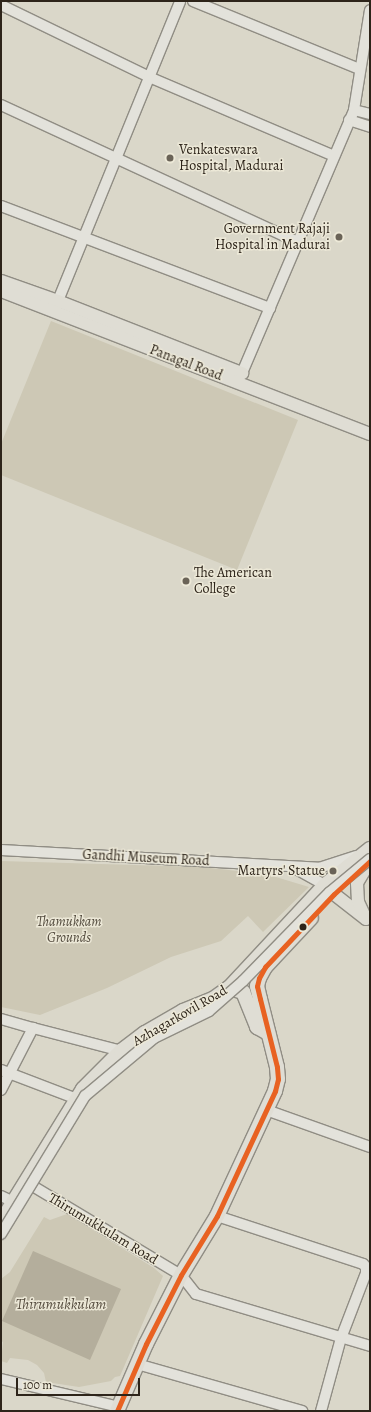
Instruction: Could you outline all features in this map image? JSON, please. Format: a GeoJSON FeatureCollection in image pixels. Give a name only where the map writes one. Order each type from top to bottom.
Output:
{"type":"FeatureCollection","features":[{"type":"Feature","properties":{"kind":"highway","name":"Azhagarkovil Road"},"geometry":{"type":"LineString","coordinates":[[1,1222],[83,1089],[121,1051],[145,1033],[183,1011],[213,999],[229,988],[370,849]]}},
{"type":"Feature","properties":{"kind":"highway","name":"Azhagarkovil Road"},"geometry":{"type":"LineString","coordinates":[[268,1033],[257,986],[258,978],[265,967],[329,890],[370,860]]}},
{"type":"Feature","properties":{"kind":"highway"},"geometry":{"type":"LineString","coordinates":[[118,1409],[137,1364],[181,1275],[217,1216],[276,1091],[278,1079],[277,1066],[268,1033],[257,1027],[244,992],[229,988]]}},
{"type":"Feature","properties":{"kind":"main road","name":"Panagal Road"},"geometry":{"type":"LineString","coordinates":[[1,281],[56,306],[370,434]]}},
{"type":"Feature","properties":{"kind":"main road","name":"Panagal Road"},"geometry":{"type":"LineString","coordinates":[[1,291],[56,306],[242,373]]}},
{"type":"Feature","properties":{"kind":"main road"},"geometry":{"type":"LineString","coordinates":[[368,921],[358,902],[356,888],[360,876],[370,860]]}},
{"type":"Feature","properties":{"kind":"main road"},"geometry":{"type":"LineString","coordinates":[[329,890],[368,921]]}},
{"type":"Feature","properties":{"kind":"street"},"geometry":{"type":"LineString","coordinates":[[56,306],[180,1]]}},
{"type":"Feature","properties":{"kind":"street"},"geometry":{"type":"LineString","coordinates":[[193,1],[360,69]]}},
{"type":"Feature","properties":{"kind":"street"},"geometry":{"type":"LineString","coordinates":[[1,5],[149,77],[334,156]]}},
{"type":"Feature","properties":{"kind":"street"},"geometry":{"type":"LineString","coordinates":[[242,373],[354,110],[370,10]]}},
{"type":"Feature","properties":{"kind":"street"},"geometry":{"type":"LineString","coordinates":[[1,105],[298,242]]}},
{"type":"Feature","properties":{"kind":"street"},"geometry":{"type":"LineString","coordinates":[[354,110],[370,114]]}},
{"type":"Feature","properties":{"kind":"street"},"geometry":{"type":"LineString","coordinates":[[349,120],[370,127]]}},
{"type":"Feature","properties":{"kind":"street"},"geometry":{"type":"LineString","coordinates":[[1,206],[270,308]]}},
{"type":"Feature","properties":{"kind":"street","name":"Gandhi Museum Road"},"geometry":{"type":"LineString","coordinates":[[1,850],[319,868],[350,859],[370,849]]}},
{"type":"Feature","properties":{"kind":"street"},"geometry":{"type":"LineString","coordinates":[[1,1234],[85,1096],[154,1038],[209,1011],[244,982],[330,892],[370,860]]}},
{"type":"Feature","properties":{"kind":"street","name":"Gandhi Museum Road"},"geometry":{"type":"LineString","coordinates":[[291,866],[329,890]]}},
{"type":"Feature","properties":{"kind":"street"},"geometry":{"type":"LineString","coordinates":[[1,1019],[121,1051]]}},
{"type":"Feature","properties":{"kind":"street"},"geometry":{"type":"LineString","coordinates":[[1,1090],[5,1072],[33,1028]]}},
{"type":"Feature","properties":{"kind":"street"},"geometry":{"type":"LineString","coordinates":[[5,1072],[77,1099]]}},
{"type":"Feature","properties":{"kind":"street"},"geometry":{"type":"LineString","coordinates":[[266,1110],[370,1147]]}},
{"type":"Feature","properties":{"kind":"street","name":"Thirumukkulam Road"},"geometry":{"type":"LineString","coordinates":[[26,1182],[181,1275]]}},
{"type":"Feature","properties":{"kind":"street"},"geometry":{"type":"LineString","coordinates":[[1,1196],[14,1202]]}},
{"type":"Feature","properties":{"kind":"street"},"geometry":{"type":"LineString","coordinates":[[217,1216],[363,1264],[366,1267],[366,1273],[341,1338],[321,1411]]}},
{"type":"Feature","properties":{"kind":"street"},"geometry":{"type":"LineString","coordinates":[[181,1275],[196,1294],[370,1346]]}},
{"type":"Feature","properties":{"kind":"street"},"geometry":{"type":"LineString","coordinates":[[137,1364],[302,1411]]}},
{"type":"Feature","properties":{"kind":"street"},"geometry":{"type":"LineString","coordinates":[[1,1379],[118,1409]]}},
{"type":"Feature","properties":{"kind":"green space"},"geometry":{"type":"Polygon","coordinates":[[[51,321],[298,420],[237,570],[1,475],[1,444],[51,321]]]}},
{"type":"Feature","properties":{"kind":"green space","name":"Thamukkam Grounds"},"geometry":{"type":"Polygon","coordinates":[[[1,861],[201,867],[266,874],[309,887],[263,932],[248,916],[221,941],[171,957],[107,988],[40,1015],[1,1007],[1,861]]]}},
{"type":"Feature","properties":{"kind":"green space"},"geometry":{"type":"Polygon","coordinates":[[[67,1214],[154,1268],[163,1276],[120,1376],[115,1377],[111,1381],[79,1387],[46,1382],[44,1373],[37,1365],[28,1360],[10,1358],[7,1363],[1,1361],[3,1342],[1,1341],[1,1279],[10,1272],[44,1217],[50,1220],[67,1214]]]}},
{"type":"Feature","properties":{"kind":"water","name":"Thirumukkulam"},"geometry":{"type":"Polygon","coordinates":[[[33,1251],[121,1289],[90,1360],[2,1321],[33,1251]]]}},
{"type":"Feature","properties":{"kind":"transit line"},"geometry":{"type":"LineString","coordinates":[[117,1411],[146,1344],[181,1275],[217,1216],[275,1091],[278,1079],[277,1067],[257,986],[259,978],[265,967],[334,894],[370,861]]}},
{"type":"Feature","properties":{"kind":"place","name":"Venkateswara Hospital, Madurai"},"geometry":{"type":"Point","coordinates":[170,158]}},
{"type":"Feature","properties":{"kind":"place","name":"Government Rajaji Hospital in Madurai"},"geometry":{"type":"Point","coordinates":[339,237]}},
{"type":"Feature","properties":{"kind":"place","name":"The American College"},"geometry":{"type":"Point","coordinates":[186,581]}},
{"type":"Feature","properties":{"kind":"place","name":"Martyrs' Statue"},"geometry":{"type":"Point","coordinates":[333,871]}}]}
